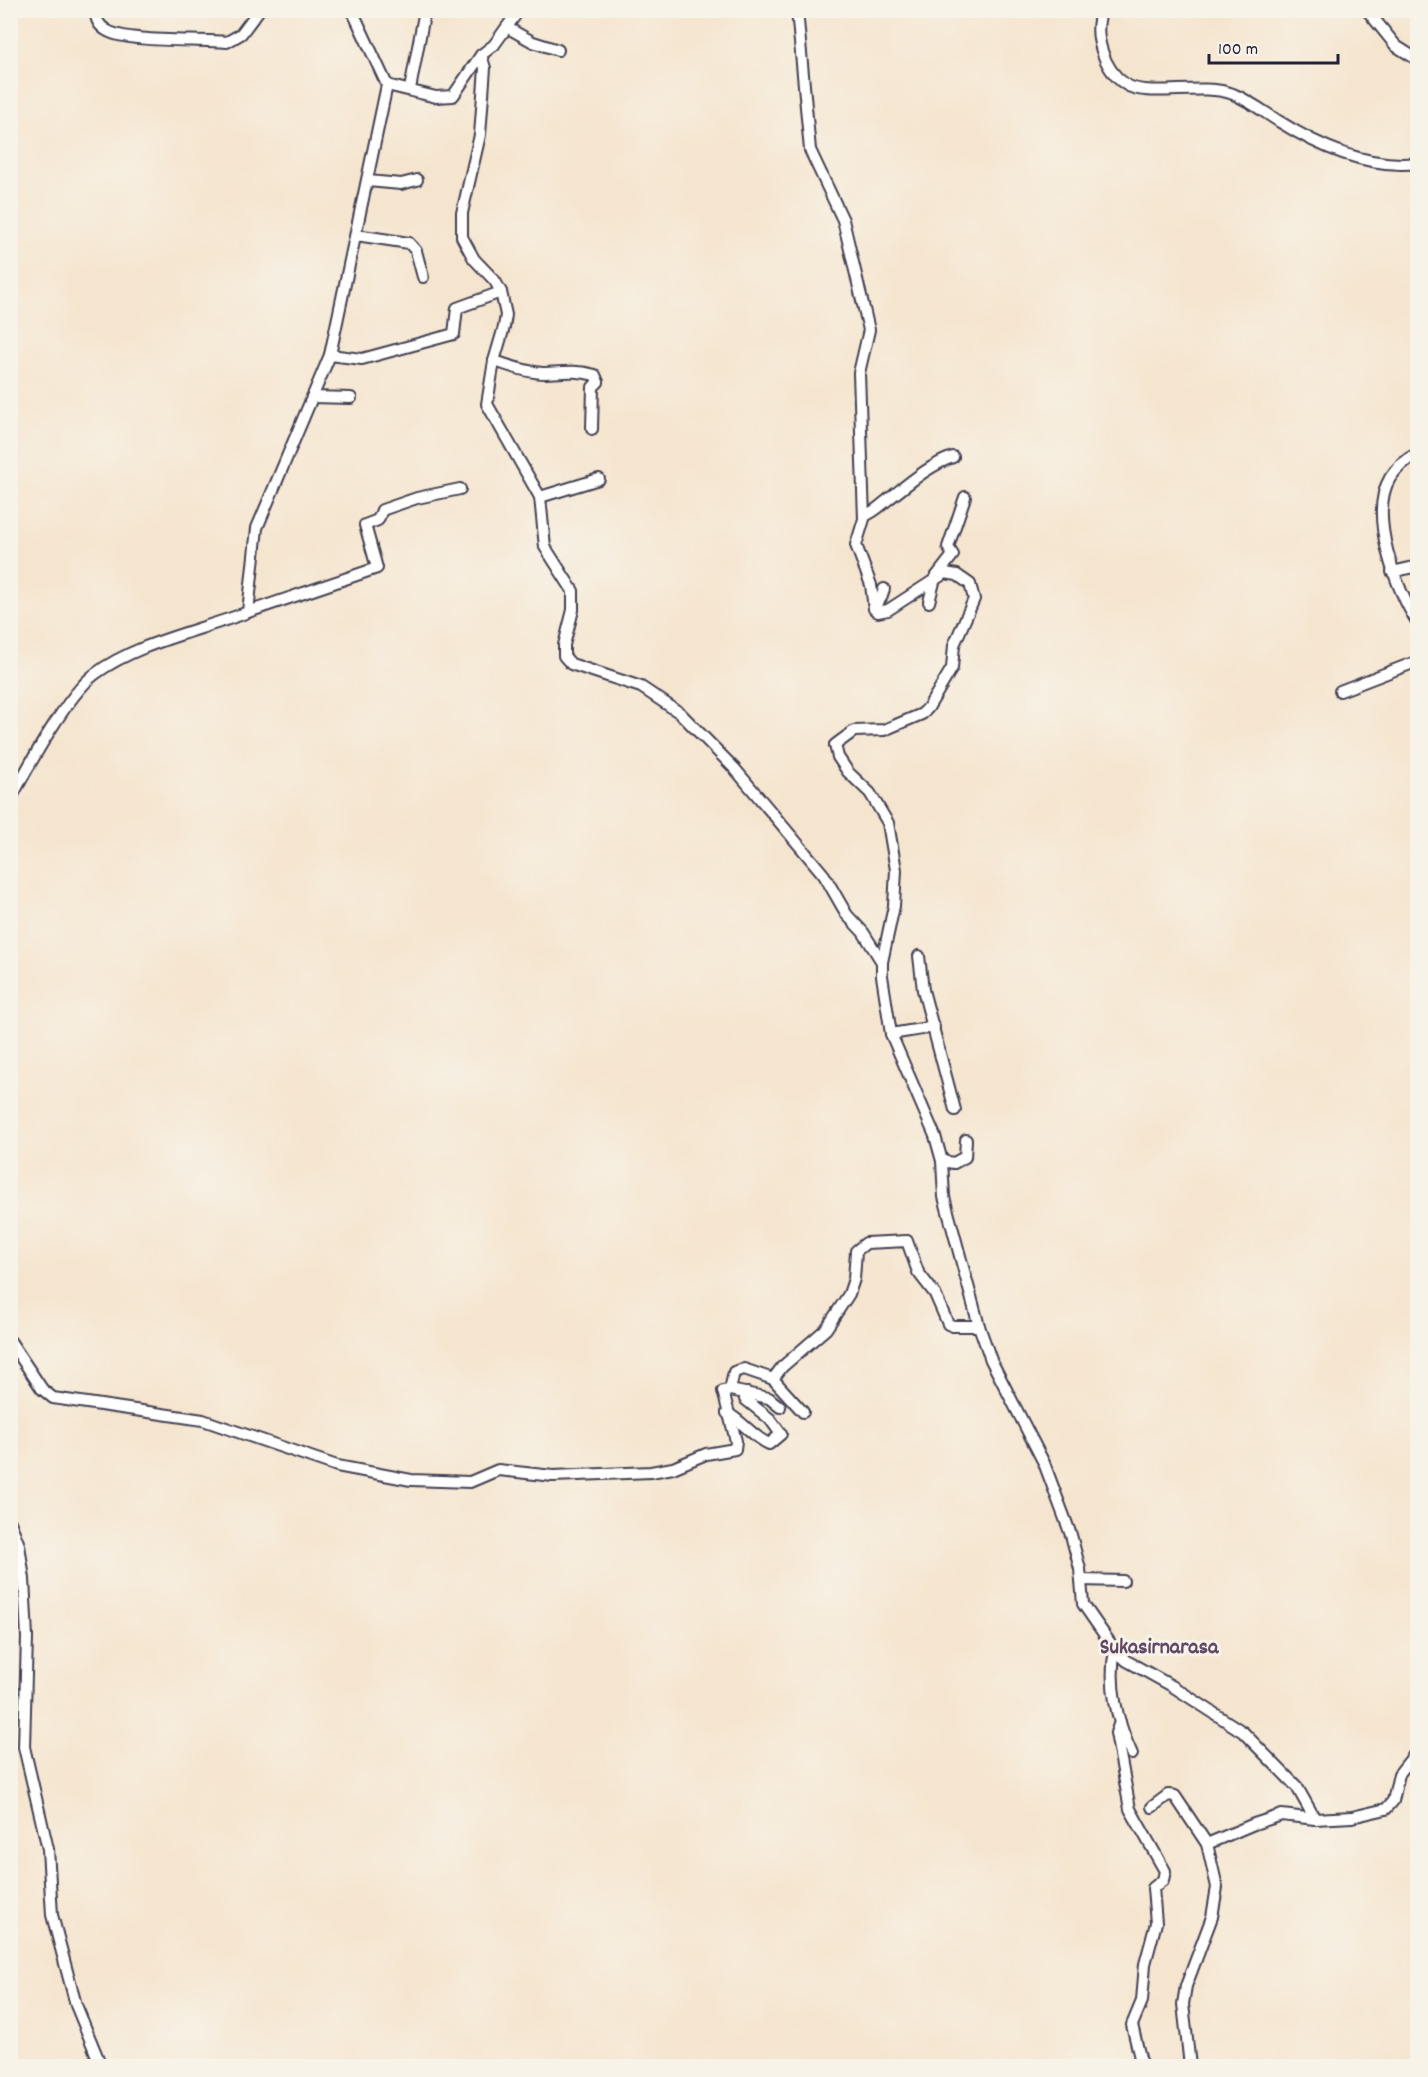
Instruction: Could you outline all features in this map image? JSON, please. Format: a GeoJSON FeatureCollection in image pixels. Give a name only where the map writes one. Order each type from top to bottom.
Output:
{"type":"FeatureCollection","features":[{"type":"Feature","properties":{"kind":"street"},"geometry":{"type":"LineString","coordinates":[[95,10],[96,19],[104,29],[122,36],[227,42],[241,34],[259,10]]}},
{"type":"Feature","properties":{"kind":"street"},"geometry":{"type":"LineString","coordinates":[[248,612],[257,528],[330,355],[387,85],[352,10]]}},
{"type":"Feature","properties":{"kind":"street"},"geometry":{"type":"LineString","coordinates":[[410,89],[425,10]]}},
{"type":"Feature","properties":{"kind":"street"},"geometry":{"type":"LineString","coordinates":[[387,85],[436,97],[453,96],[481,55],[508,28],[519,10]]}},
{"type":"Feature","properties":{"kind":"street"},"geometry":{"type":"LineString","coordinates":[[797,10],[810,150],[843,220],[869,330],[859,373],[864,516],[857,550],[871,585],[873,607],[878,612],[888,610],[935,578],[951,573],[965,579],[972,587],[974,599],[954,645],[952,668],[934,699],[922,714],[878,732],[854,731],[835,745],[838,757],[848,772],[870,793],[888,823],[896,870],[894,906],[882,962],[891,1034],[935,1136],[942,1161],[944,1197],[978,1326],[992,1360],[1044,1463],[1071,1535],[1081,1580],[1083,1604],[1115,1650],[1127,1661],[1172,1686],[1243,1732],[1297,1786],[1315,1819]]}},
{"type":"Feature","properties":{"kind":"street"},"geometry":{"type":"LineString","coordinates":[[1102,10],[1098,29],[1103,52],[1108,66],[1127,86],[1153,90],[1214,89],[1233,95],[1310,140],[1382,164],[1418,163]]}},
{"type":"Feature","properties":{"kind":"street"},"geometry":{"type":"LineString","coordinates":[[1367,10],[1396,46],[1418,60]]}},
{"type":"Feature","properties":{"kind":"street"},"geometry":{"type":"LineString","coordinates":[[508,28],[533,42],[558,50]]}},
{"type":"Feature","properties":{"kind":"street"},"geometry":{"type":"LineString","coordinates":[[481,55],[485,68],[480,135],[462,213],[462,237],[474,259],[495,281],[501,292],[506,315],[494,361],[487,404],[540,497],[545,547],[569,584],[574,599],[564,645],[567,661],[641,687],[680,713],[735,769],[824,875],[846,915],[862,932],[882,962]]}},
{"type":"Feature","properties":{"kind":"street"},"geometry":{"type":"LineString","coordinates":[[368,181],[401,184],[417,180]]}},
{"type":"Feature","properties":{"kind":"street"},"geometry":{"type":"LineString","coordinates":[[356,235],[409,243],[416,251],[423,278]]}},
{"type":"Feature","properties":{"kind":"street"},"geometry":{"type":"LineString","coordinates":[[330,355],[362,359],[454,334],[457,308],[501,292]]}},
{"type":"Feature","properties":{"kind":"street"},"geometry":{"type":"LineString","coordinates":[[494,361],[522,370],[547,373],[581,370],[595,375],[598,382],[593,387],[592,429]]}},
{"type":"Feature","properties":{"kind":"street"},"geometry":{"type":"LineString","coordinates":[[312,397],[351,398]]}},
{"type":"Feature","properties":{"kind":"street"},"geometry":{"type":"LineString","coordinates":[[1416,619],[1392,572],[1383,500],[1390,478],[1399,466],[1418,453]]}},
{"type":"Feature","properties":{"kind":"street"},"geometry":{"type":"LineString","coordinates":[[864,516],[874,512],[891,497],[943,461],[953,458]]}},
{"type":"Feature","properties":{"kind":"street"},"geometry":{"type":"LineString","coordinates":[[540,497],[599,479]]}},
{"type":"Feature","properties":{"kind":"street"},"geometry":{"type":"LineString","coordinates":[[10,800],[71,698],[94,675],[129,654],[377,568],[365,525],[378,520],[382,510],[417,498],[460,489]]}},
{"type":"Feature","properties":{"kind":"street"},"geometry":{"type":"LineString","coordinates":[[929,602],[935,578],[953,555],[948,547],[965,497]]}},
{"type":"Feature","properties":{"kind":"street"},"geometry":{"type":"LineString","coordinates":[[1392,572],[1418,566]]}},
{"type":"Feature","properties":{"kind":"street"},"geometry":{"type":"LineString","coordinates":[[873,607],[881,598],[884,589]]}},
{"type":"Feature","properties":{"kind":"street"},"geometry":{"type":"LineString","coordinates":[[1340,691],[1418,661]]}},
{"type":"Feature","properties":{"kind":"street"},"geometry":{"type":"LineString","coordinates":[[919,956],[923,990],[956,1110]]}},
{"type":"Feature","properties":{"kind":"street"},"geometry":{"type":"LineString","coordinates":[[891,1034],[934,1027]]}},
{"type":"Feature","properties":{"kind":"street"},"geometry":{"type":"LineString","coordinates":[[942,1161],[954,1163],[965,1157],[966,1140]]}},
{"type":"Feature","properties":{"kind":"street"},"geometry":{"type":"LineString","coordinates":[[773,1380],[782,1367],[826,1329],[852,1287],[855,1256],[860,1247],[866,1243],[907,1241],[918,1272],[934,1294],[948,1324],[978,1326]]}},
{"type":"Feature","properties":{"kind":"street"},"geometry":{"type":"LineString","coordinates":[[10,1341],[42,1389],[53,1398],[202,1420],[337,1466],[411,1480],[470,1482],[498,1470],[553,1476],[651,1472],[673,1468],[706,1454],[735,1449],[723,1391],[730,1390],[769,1398],[780,1407]]}},
{"type":"Feature","properties":{"kind":"street"},"geometry":{"type":"LineString","coordinates":[[730,1390],[731,1376],[737,1370],[744,1369],[773,1380],[803,1412]]}},
{"type":"Feature","properties":{"kind":"street"},"geometry":{"type":"LineString","coordinates":[[727,1413],[738,1419],[761,1441],[769,1444],[779,1438],[781,1434],[776,1425],[745,1399],[747,1394]]}},
{"type":"Feature","properties":{"kind":"street"},"geometry":{"type":"LineString","coordinates":[[10,1522],[19,1545],[24,1579],[27,1637],[24,1747],[48,1849],[52,1915],[76,2005],[101,2067]]}},
{"type":"Feature","properties":{"kind":"street"},"geometry":{"type":"LineString","coordinates":[[1081,1580],[1123,1581]]}},
{"type":"Feature","properties":{"kind":"street"},"geometry":{"type":"LineString","coordinates":[[1115,1650],[1111,1671],[1120,1722],[1132,1754]]}},
{"type":"Feature","properties":{"kind":"street"},"geometry":{"type":"LineString","coordinates":[[1120,1722],[1116,1733],[1130,1809],[1165,1871],[1163,1880],[1153,1888],[1156,1923],[1146,1955],[1142,2001],[1132,2021],[1143,2066]]}},
{"type":"Feature","properties":{"kind":"street"},"geometry":{"type":"LineString","coordinates":[[1207,1844],[1282,1815],[1315,1819],[1352,1817],[1386,1809],[1393,1801],[1399,1774],[1415,1758]]}},
{"type":"Feature","properties":{"kind":"street"},"geometry":{"type":"LineString","coordinates":[[1152,1807],[1168,1795],[1175,1796],[1207,1844],[1217,1887],[1209,1926],[1186,1986],[1183,2004],[1190,2067]]}},
{"type":"Feature","properties":{"kind":"district","name":"Sukasirnarasa"},"geometry":{"type":"Point","coordinates":[1159,1645]}}]}
